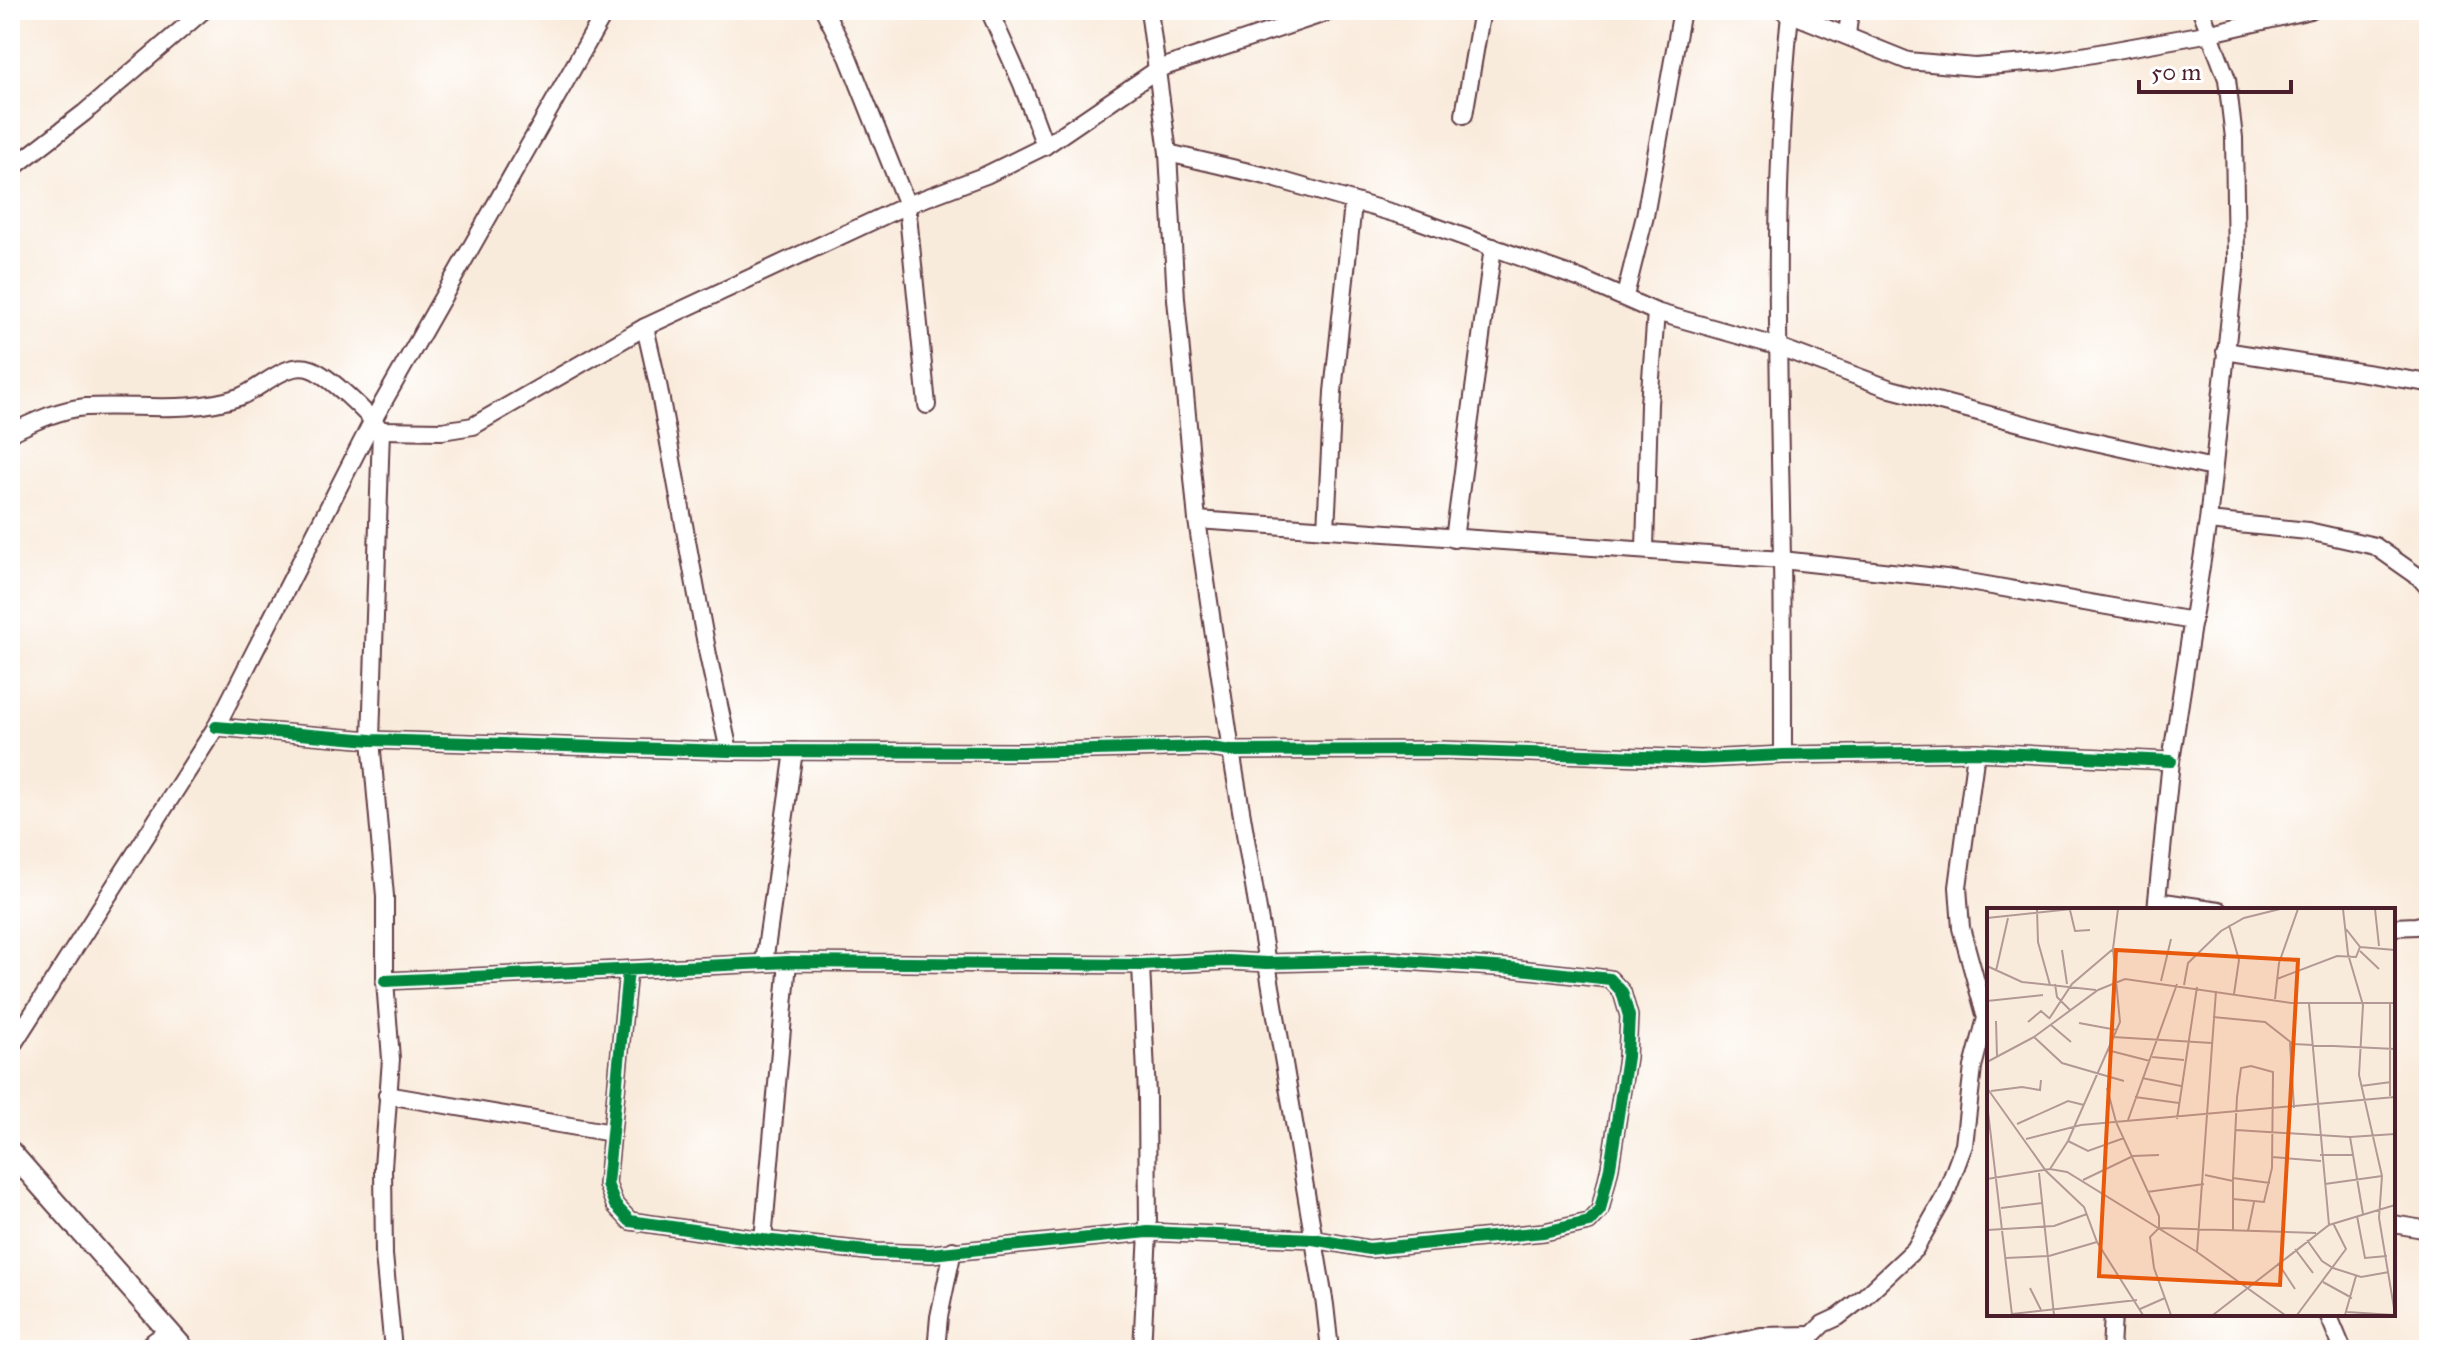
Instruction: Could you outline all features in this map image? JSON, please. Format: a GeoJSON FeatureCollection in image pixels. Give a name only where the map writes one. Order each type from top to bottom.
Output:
{"type":"FeatureCollection","features":[{"type":"Feature","properties":{"kind":"street"},"geometry":{"type":"LineString","coordinates":[[10,170],[84,113],[204,10]]}},
{"type":"Feature","properties":{"kind":"street"},"geometry":{"type":"LineString","coordinates":[[10,1049],[216,727],[377,425],[606,10]]}},
{"type":"Feature","properties":{"kind":"street"},"geometry":{"type":"LineString","coordinates":[[824,10],[848,57],[907,205],[927,405]]}},
{"type":"Feature","properties":{"kind":"street"},"geometry":{"type":"LineString","coordinates":[[989,10],[1045,146]]}},
{"type":"Feature","properties":{"kind":"street"},"geometry":{"type":"LineString","coordinates":[[1149,10],[1168,153],[1176,299],[1197,520],[1231,751],[1325,1305],[1330,1350]]}},
{"type":"Feature","properties":{"kind":"street"},"geometry":{"type":"LineString","coordinates":[[10,433],[39,419],[82,408],[151,409],[199,405],[239,397],[288,370],[310,368],[338,388],[377,425],[442,431],[473,426],[645,327],[907,205],[986,175],[1045,146],[1158,69],[1334,10]]}},
{"type":"Feature","properties":{"kind":"street"},"geometry":{"type":"LineString","coordinates":[[1464,115],[1482,10]]}},
{"type":"Feature","properties":{"kind":"street"},"geometry":{"type":"LineString","coordinates":[[1625,296],[1645,216],[1682,10]]}},
{"type":"Feature","properties":{"kind":"street"},"geometry":{"type":"LineString","coordinates":[[1847,35],[1850,10]]}},
{"type":"Feature","properties":{"kind":"street"},"geometry":{"type":"LineString","coordinates":[[2188,908],[2157,906],[2171,761],[2208,521],[2236,260],[2234,138],[2227,79],[2201,10]]}},
{"type":"Feature","properties":{"kind":"street"},"geometry":{"type":"LineString","coordinates":[[1783,755],[1776,346],[1786,12],[1908,61],[1975,67],[2054,61],[2211,33],[2311,10]]}},
{"type":"Feature","properties":{"kind":"street"},"geometry":{"type":"LineString","coordinates":[[1168,153],[1266,176],[1353,204],[1414,219],[1625,296],[1656,312],[1776,346],[1891,389],[2077,438],[2213,468]]}},
{"type":"Feature","properties":{"kind":"street"},"geometry":{"type":"LineString","coordinates":[[1326,529],[1333,392],[1353,204]]}},
{"type":"Feature","properties":{"kind":"street"},"geometry":{"type":"LineString","coordinates":[[1454,539],[1493,247]]}},
{"type":"Feature","properties":{"kind":"street"},"geometry":{"type":"LineString","coordinates":[[1645,549],[1649,404],[1656,312]]}},
{"type":"Feature","properties":{"kind":"street"},"geometry":{"type":"LineString","coordinates":[[645,327],[729,751]]}},
{"type":"Feature","properties":{"kind":"street"},"geometry":{"type":"LineString","coordinates":[[2225,351],[2429,383]]}},
{"type":"Feature","properties":{"kind":"street"},"geometry":{"type":"LineString","coordinates":[[377,425],[371,740],[385,896],[385,981],[391,1059],[383,1167],[384,1255],[393,1350]]}},
{"type":"Feature","properties":{"kind":"street"},"geometry":{"type":"LineString","coordinates":[[1197,520],[1782,560],[1946,578],[2193,621]]}},
{"type":"Feature","properties":{"kind":"street"},"geometry":{"type":"LineString","coordinates":[[2208,521],[2308,531],[2375,546],[2419,577],[2429,588]]}},
{"type":"Feature","properties":{"kind":"street"},"geometry":{"type":"LineString","coordinates":[[216,727],[371,740],[729,751],[1022,752],[1204,747],[1231,751],[1441,750],[1701,759],[1976,752],[2171,761]]}},
{"type":"Feature","properties":{"kind":"street"},"geometry":{"type":"LineString","coordinates":[[764,963],[794,751]]}},
{"type":"Feature","properties":{"kind":"street"},"geometry":{"type":"LineString","coordinates":[[1976,752],[1958,887],[1961,928],[1987,1015]]}},
{"type":"Feature","properties":{"kind":"street"},"geometry":{"type":"LineString","coordinates":[[2395,927],[2429,923]]}},
{"type":"Feature","properties":{"kind":"street"},"geometry":{"type":"LineString","coordinates":[[385,981],[788,962],[1141,965],[1387,960],[1510,968],[1610,979],[1622,992],[1629,1016],[1627,1057],[1610,1167],[1600,1210],[1589,1222],[1544,1232],[1369,1249],[1313,1239],[1148,1232],[931,1254],[876,1252],[630,1221],[615,1205],[607,1184],[628,970]]}},
{"type":"Feature","properties":{"kind":"street"},"geometry":{"type":"LineString","coordinates":[[763,1240],[788,962]]}},
{"type":"Feature","properties":{"kind":"street"},"geometry":{"type":"LineString","coordinates":[[1141,965],[1147,1096],[1148,1232],[1142,1350]]}},
{"type":"Feature","properties":{"kind":"street"},"geometry":{"type":"LineString","coordinates":[[1694,1350],[1761,1336],[1811,1342],[1823,1324],[1838,1317],[1865,1296],[1915,1249],[1945,1196],[1964,1145],[1973,1067],[1987,1021]]}},
{"type":"Feature","properties":{"kind":"street"},"geometry":{"type":"LineString","coordinates":[[387,1095],[612,1133]]}},
{"type":"Feature","properties":{"kind":"street"},"geometry":{"type":"LineString","coordinates":[[10,1151],[185,1350]]}},
{"type":"Feature","properties":{"kind":"street"},"geometry":{"type":"LineString","coordinates":[[2395,1224],[2429,1230]]}},
{"type":"Feature","properties":{"kind":"street"},"geometry":{"type":"LineString","coordinates":[[936,1350],[939,1317],[953,1250]]}},
{"type":"Feature","properties":{"kind":"street"},"geometry":{"type":"LineString","coordinates":[[2111,1350],[2113,1316]]}},
{"type":"Feature","properties":{"kind":"street"},"geometry":{"type":"LineString","coordinates":[[2329,1316],[2343,1350]]}},
{"type":"Feature","properties":{"kind":"street"},"geometry":{"type":"LineString","coordinates":[[142,1350],[168,1331]]}},
{"type":"Feature","properties":{"kind":"cycle path"},"geometry":{"type":"LineString","coordinates":[[216,727],[371,740],[729,751],[1022,752],[1204,747],[1231,751],[1441,750],[1701,759],[1976,752],[2171,761]]}},
{"type":"Feature","properties":{"kind":"cycle path"},"geometry":{"type":"LineString","coordinates":[[385,981],[788,962],[1141,965],[1387,960],[1510,968],[1610,979],[1622,992],[1629,1016],[1627,1057],[1610,1167],[1600,1210],[1589,1222],[1544,1232],[1369,1249],[1313,1239],[1148,1232],[931,1254],[876,1252],[630,1221],[615,1205],[607,1184],[628,970]]}}]}
